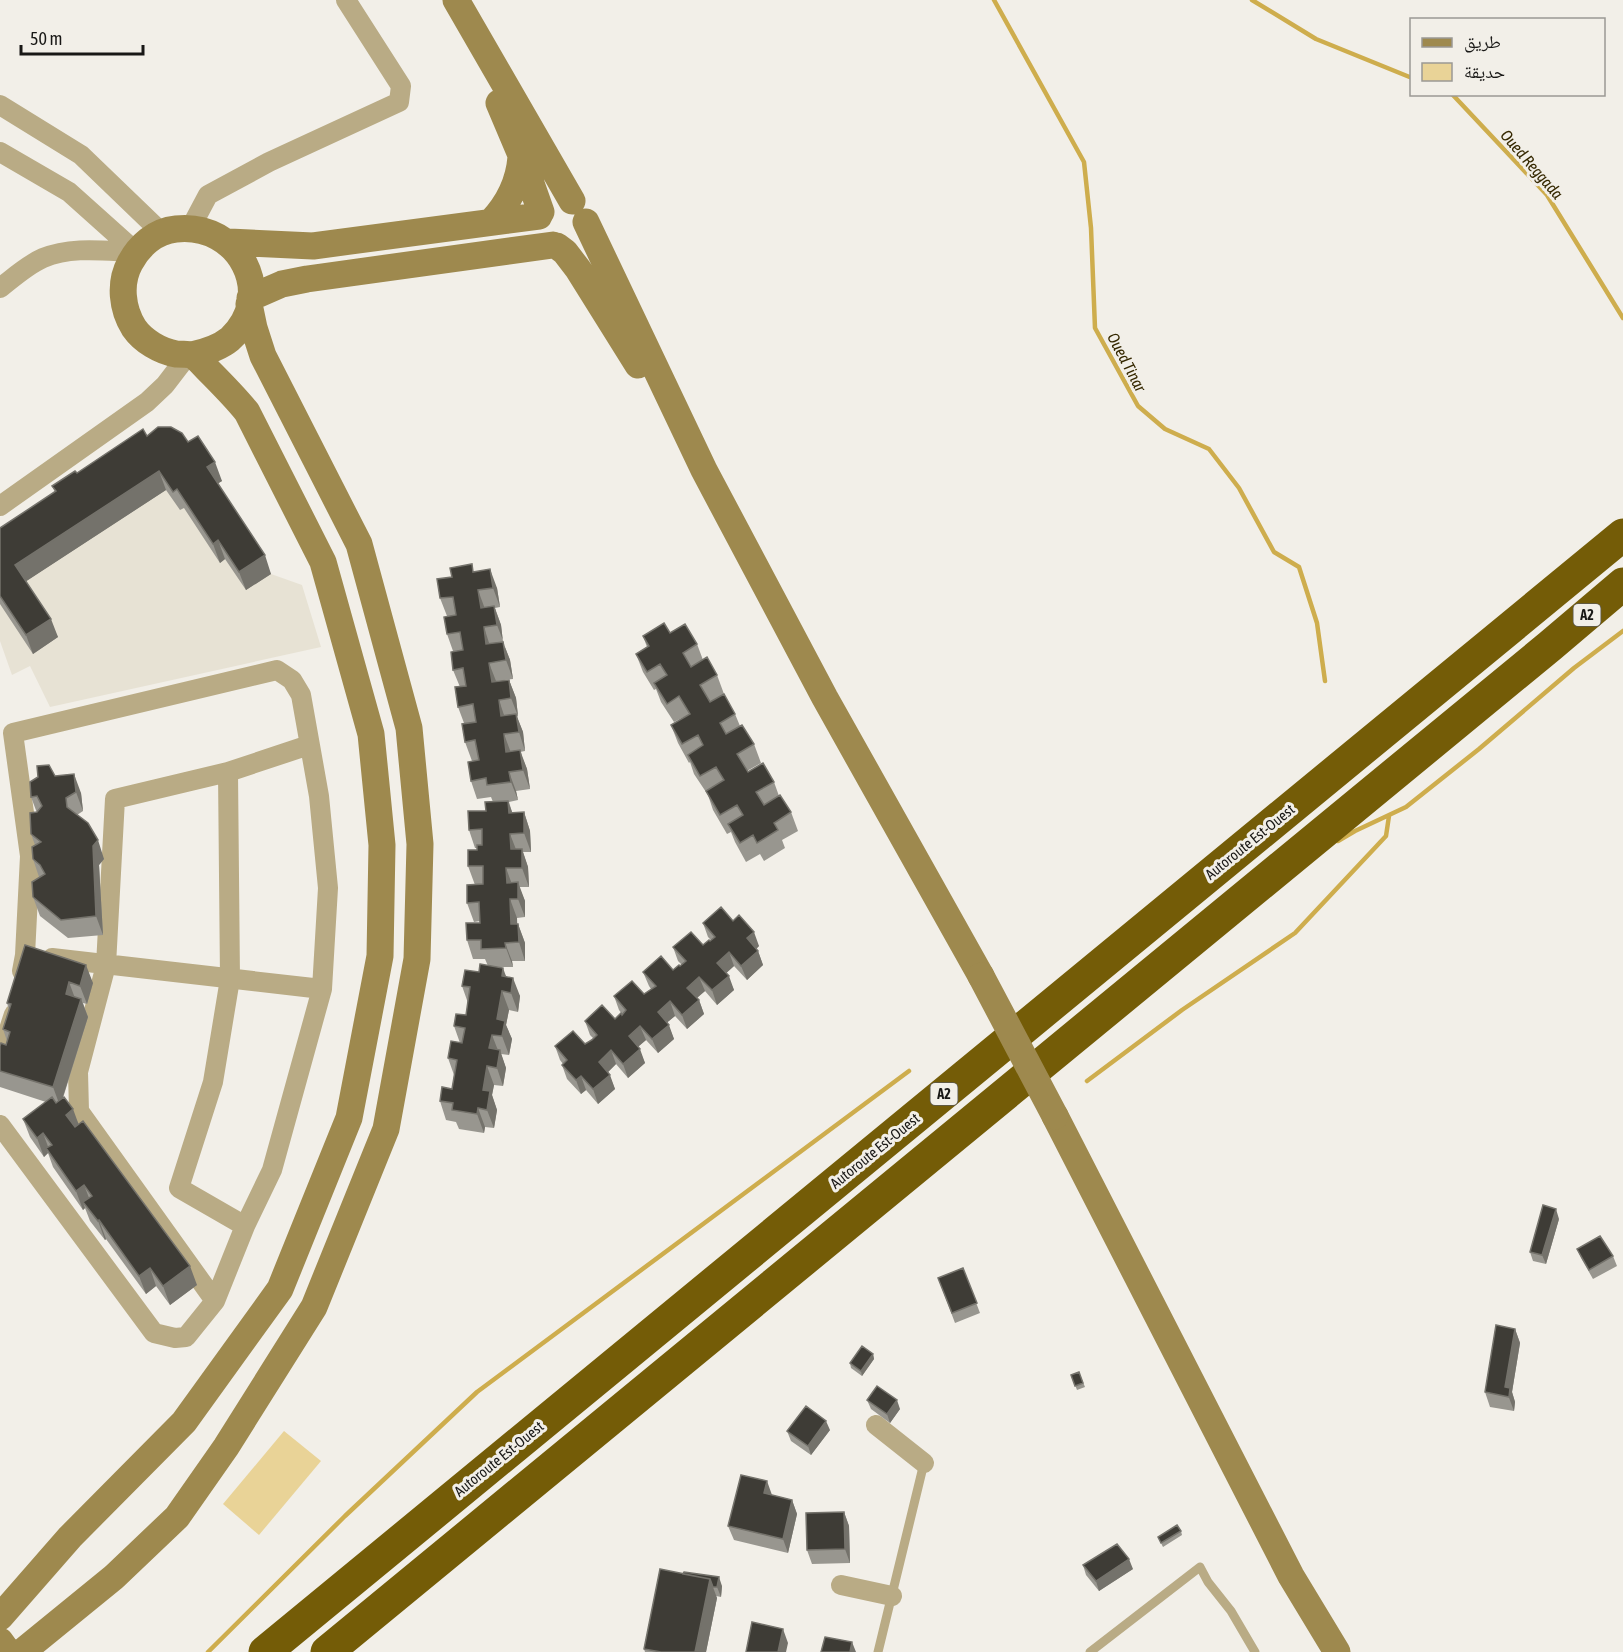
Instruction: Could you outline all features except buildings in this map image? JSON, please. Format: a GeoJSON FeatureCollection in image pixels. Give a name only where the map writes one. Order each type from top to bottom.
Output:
{"type":"FeatureCollection","features":[{"type":"Feature","properties":{"kind":"highway","name":"Autoroute Est-Ouest"},"geometry":{"type":"LineString","coordinates":[[265,1652],[1623,535]]}},
{"type":"Feature","properties":{"kind":"highway","name":"A2"},"geometry":{"type":"LineString","coordinates":[[327,1652],[1532,662],[1623,584]]}},
{"type":"Feature","properties":{"kind":"main road"},"geometry":{"type":"LineString","coordinates":[[458,4],[521,156],[540,214],[540,233],[572,260],[704,470]]}},
{"type":"Feature","properties":{"kind":"main road"},"geometry":{"type":"LineString","coordinates":[[458,4],[579,211],[704,470],[825,698],[981,976],[1291,1576],[1337,1652]]}},
{"type":"Feature","properties":{"kind":"main road"},"geometry":{"type":"LineString","coordinates":[[491,222],[510,199],[520,170],[521,156]]}},
{"type":"Feature","properties":{"kind":"main road"},"geometry":{"type":"LineString","coordinates":[[228,242],[313,246],[540,214],[551,201],[558,199],[579,211]]}},
{"type":"Feature","properties":{"kind":"main road"},"geometry":{"type":"LineString","coordinates":[[22,1652],[114,1577],[177,1517],[226,1447],[314,1307],[386,1129],[417,959],[420,844],[409,728],[359,544],[263,356],[254,328],[250,301],[250,282],[246,267],[239,254],[228,242],[211,232],[191,227],[170,230],[151,238],[136,252],[126,270],[123,290],[125,311],[135,329],[149,344],[168,352],[190,355],[212,350],[229,339],[242,323],[250,301],[282,284],[516,249],[564,246],[577,241],[582,236],[579,211]]}},
{"type":"Feature","properties":{"kind":"main road"},"geometry":{"type":"LineString","coordinates":[[516,249],[549,262],[592,292]]}},
{"type":"Feature","properties":{"kind":"main road"},"geometry":{"type":"LineString","coordinates":[[0,1617],[70,1537],[184,1422],[280,1289],[350,1118],[380,956],[382,845],[371,734],[323,562],[247,412],[236,397],[190,355]]}},
{"type":"Feature","properties":{"kind":"main road"},"geometry":{"type":"LineString","coordinates":[[0,1641],[8,1652]]}},
{"type":"Feature","properties":{"kind":"street"},"geometry":{"type":"LineString","coordinates":[[191,227],[208,195],[269,162],[399,102],[401,86],[346,0]]}},
{"type":"Feature","properties":{"kind":"street"},"geometry":{"type":"LineString","coordinates":[[0,105],[81,155],[162,233]]}},
{"type":"Feature","properties":{"kind":"street"},"geometry":{"type":"LineString","coordinates":[[0,152],[69,192],[136,252]]}},
{"type":"Feature","properties":{"kind":"street"},"geometry":{"type":"LineString","coordinates":[[0,288],[41,259],[59,253],[78,250],[136,252]]}},
{"type":"Feature","properties":{"kind":"street"},"geometry":{"type":"LineString","coordinates":[[0,506],[147,402],[165,385],[190,355]]}},
{"type":"Feature","properties":{"kind":"street"},"geometry":{"type":"LineString","coordinates":[[0,1058],[13,1019],[25,955],[30,856],[13,733],[277,670],[292,680],[302,695],[319,796],[328,888],[322,989],[272,1170],[245,1226],[214,1301],[186,1337],[175,1338],[154,1333],[0,1125]]}},
{"type":"Feature","properties":{"kind":"street"},"geometry":{"type":"LineString","coordinates":[[214,1301],[79,1111],[78,1072],[105,965],[115,799],[228,772],[309,745]]}},
{"type":"Feature","properties":{"kind":"street"},"geometry":{"type":"LineString","coordinates":[[228,772],[230,979],[213,1082],[179,1188],[245,1226]]}},
{"type":"Feature","properties":{"kind":"street"},"geometry":{"type":"LineString","coordinates":[[25,955],[322,989]]}},
{"type":"Feature","properties":{"kind":"street"},"geometry":{"type":"LineString","coordinates":[[876,1425],[924,1463]]}},
{"type":"Feature","properties":{"kind":"street"},"geometry":{"type":"LineString","coordinates":[[841,1585],[892,1596]]}},
{"type":"Feature","properties":{"kind":"lane"},"geometry":{"type":"LineString","coordinates":[[878,1652],[924,1463]]}},
{"type":"Feature","properties":{"kind":"lane"},"geometry":{"type":"LineString","coordinates":[[1090,1652],[1200,1567],[1208,1582],[1231,1611],[1255,1652]]}},
{"type":"Feature","properties":{"kind":"shaded area"},"geometry":{"type":"Polygon","coordinates":[[[204,454],[222,481],[214,486],[271,574],[302,585],[321,647],[50,707],[30,666],[12,675],[0,641],[0,551],[204,454]]]}},
{"type":"Feature","properties":{"kind":"green space"},"geometry":{"type":"Polygon","coordinates":[[[284,1431],[321,1461],[259,1535],[223,1504],[284,1431]]]}},
{"type":"Feature","properties":{"kind":"waterway","name":"Oued Tinar"},"geometry":{"type":"LineString","coordinates":[[994,0],[1084,162],[1091,228],[1095,328],[1138,406],[1165,429],[1209,449],[1239,488],[1274,552],[1299,567],[1317,623],[1325,681]]}},
{"type":"Feature","properties":{"kind":"waterway","name":"Oued Reggada"},"geometry":{"type":"LineString","coordinates":[[1252,0],[1316,39],[1410,77]]}},
{"type":"Feature","properties":{"kind":"waterway","name":"Oued Reggada"},"geometry":{"type":"LineString","coordinates":[[1454,96],[1547,195],[1623,318]]}},
{"type":"Feature","properties":{"kind":"waterway"},"geometry":{"type":"LineString","coordinates":[[1338,841],[1406,807],[1479,749],[1574,668],[1623,631]]}},
{"type":"Feature","properties":{"kind":"waterway"},"geometry":{"type":"LineString","coordinates":[[1087,1081],[1182,1010],[1295,933],[1386,836],[1389,816]]}},
{"type":"Feature","properties":{"kind":"waterway"},"geometry":{"type":"LineString","coordinates":[[208,1652],[345,1516],[477,1392],[909,1071]]}}]}
